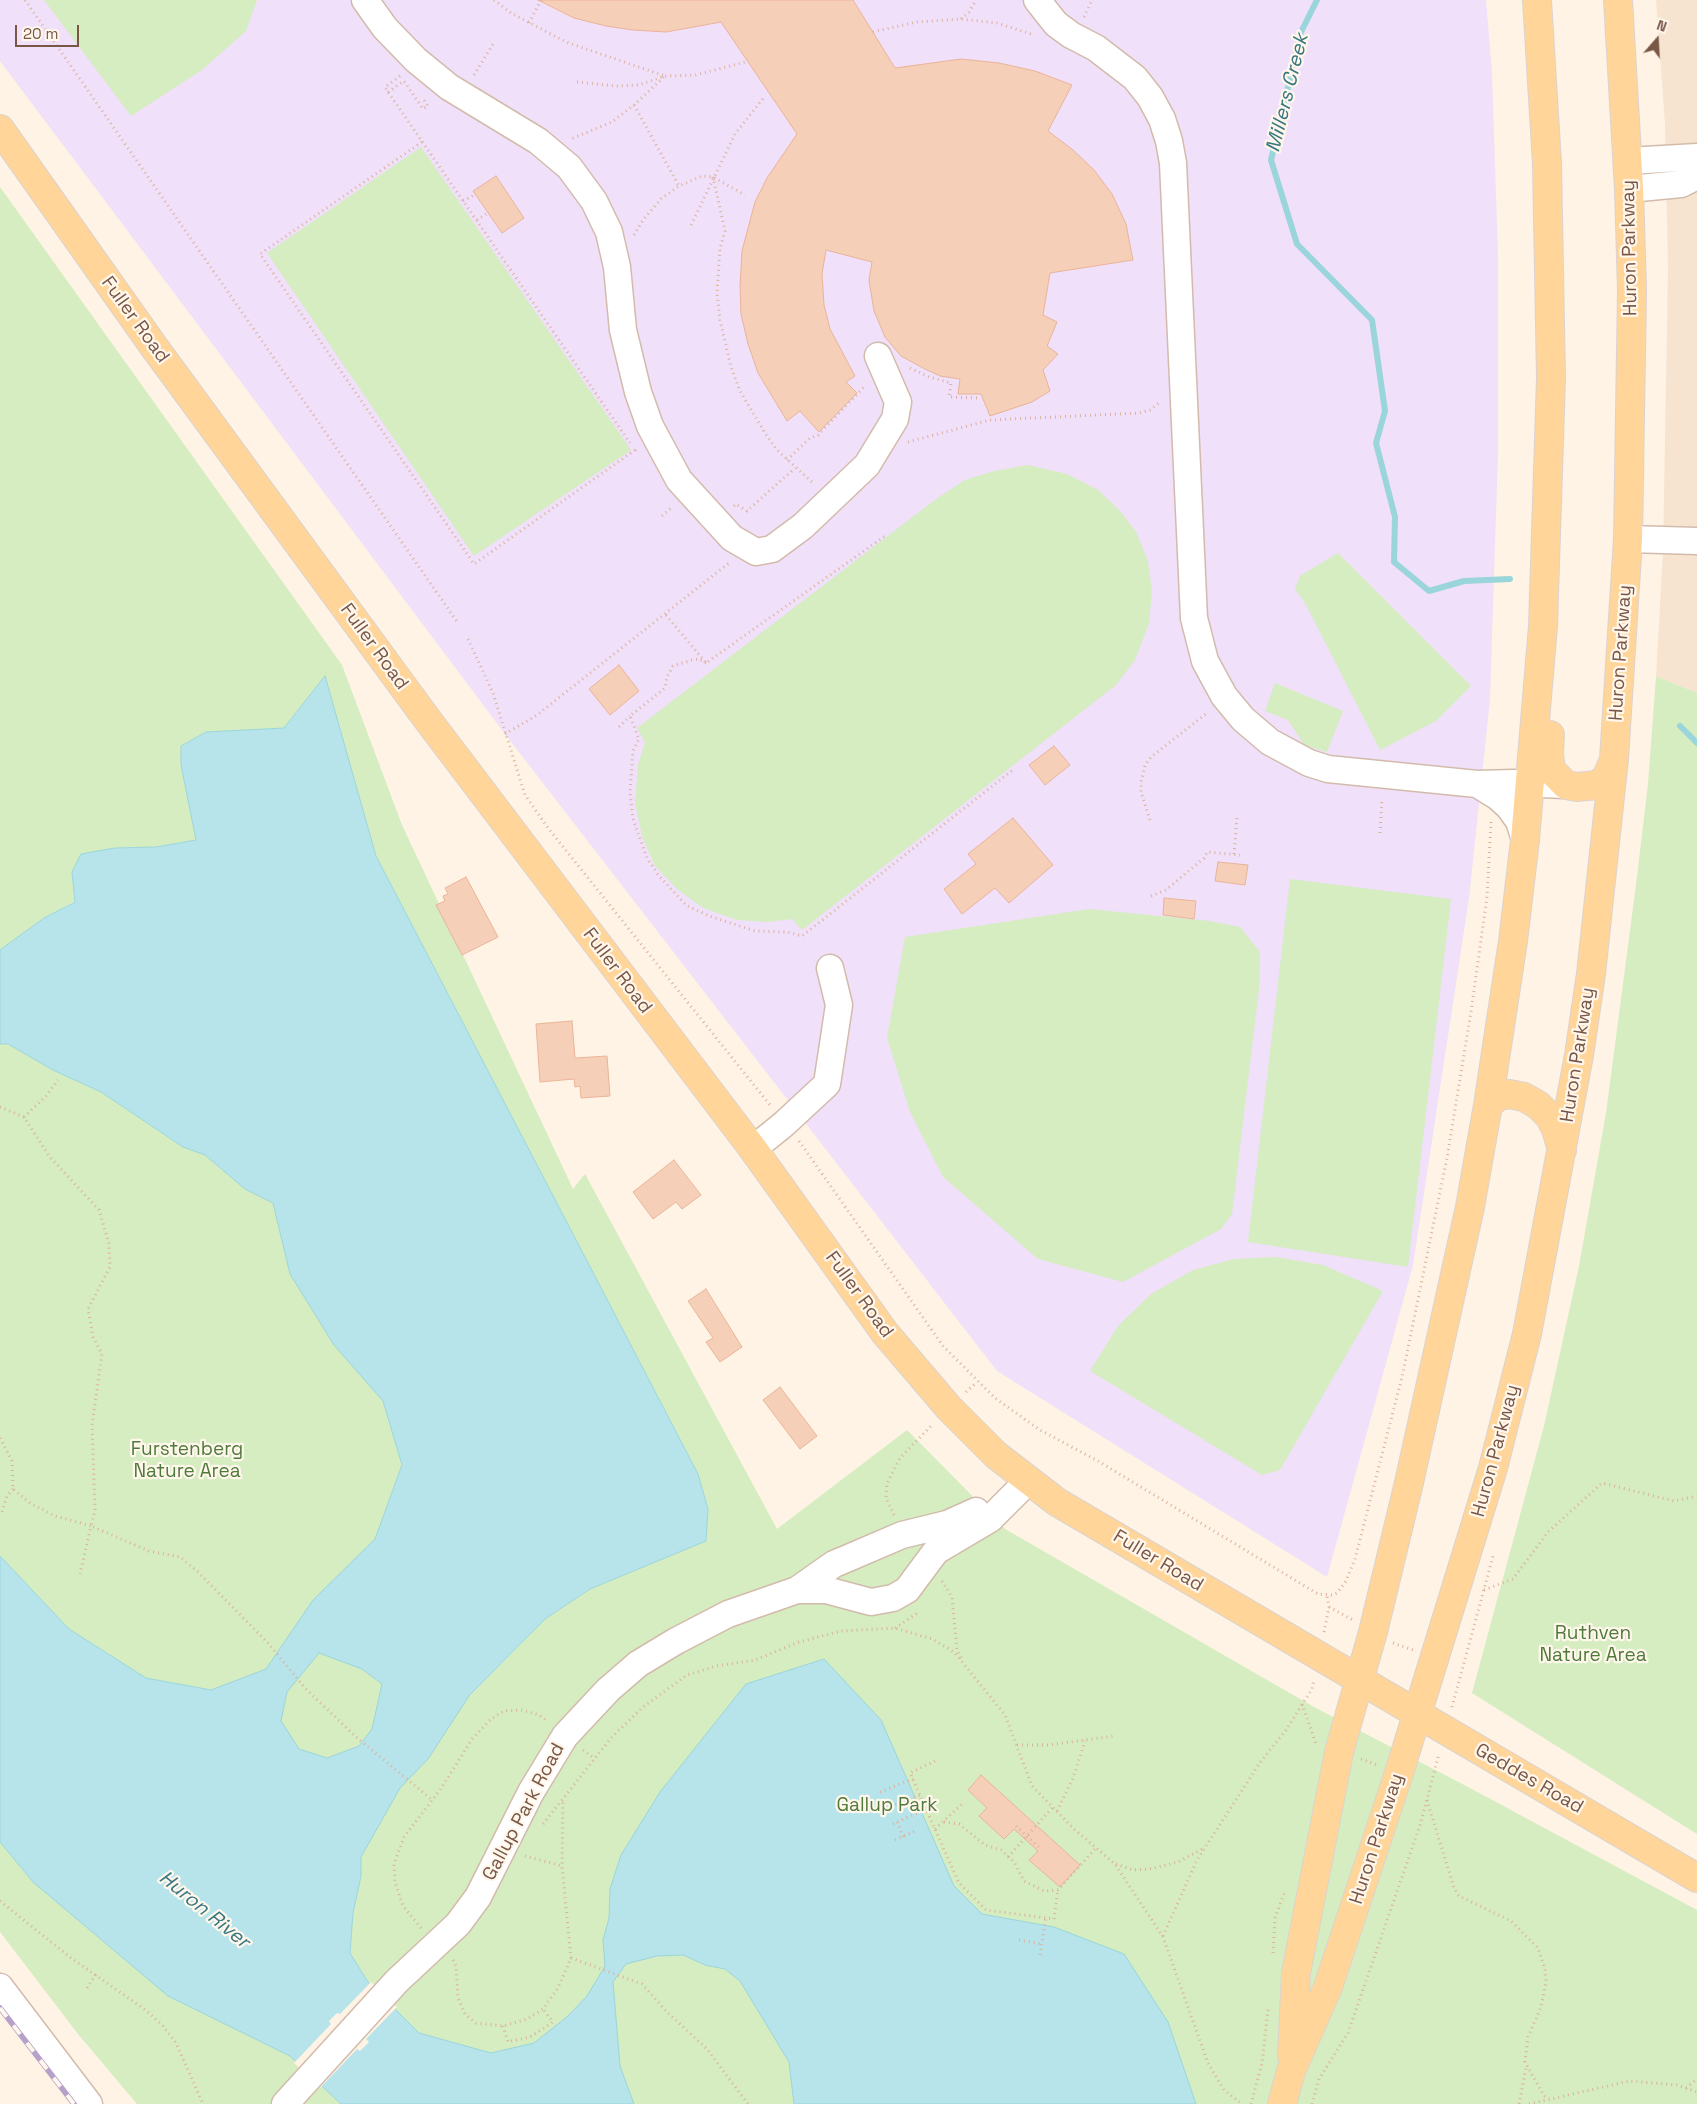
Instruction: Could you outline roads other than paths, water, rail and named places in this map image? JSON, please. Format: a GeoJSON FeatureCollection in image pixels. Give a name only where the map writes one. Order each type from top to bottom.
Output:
{"type":"FeatureCollection","features":[{"type":"Feature","properties":{"kind":"main road","name":"Huron Parkway"},"geometry":{"type":"LineString","coordinates":[[1291,2071],[1296,1973],[1339,1752],[1401,1516],[1470,1207],[1513,941],[1525,840],[1531,784],[1542,626],[1551,378],[1547,172],[1537,0]]}},
{"type":"Feature","properties":{"kind":"main road","name":"Huron Parkway"},"geometry":{"type":"LineString","coordinates":[[1282,2104],[1291,2071],[1328,1987],[1417,1713],[1505,1425],[1527,1334],[1562,1151],[1591,974],[1614,759],[1628,539],[1632,390],[1629,189],[1618,0]]}},
{"type":"Feature","properties":{"kind":"main road","name":"Fuller Road"},"geometry":{"type":"LineString","coordinates":[[0,129],[152,344],[427,719],[753,1149],[886,1333],[949,1408],[1022,1476],[1057,1502],[1359,1680]]}},
{"type":"Feature","properties":{"kind":"main road"},"geometry":{"type":"LineString","coordinates":[[1542,626],[1556,658],[1549,754],[1551,770],[1566,785],[1577,787],[1597,785],[1606,778],[1614,759]]}},
{"type":"Feature","properties":{"kind":"main road"},"geometry":{"type":"LineString","coordinates":[[1488,1104],[1497,1098],[1509,1094],[1524,1097],[1538,1105],[1549,1116],[1556,1129],[1562,1151]]}},
{"type":"Feature","properties":{"kind":"main road","name":"Geddes Road"},"geometry":{"type":"LineString","coordinates":[[1359,1680],[1697,1878]]}},
{"type":"Feature","properties":{"kind":"street"},"geometry":{"type":"LineString","coordinates":[[365,0],[384,28],[416,60],[449,87],[538,141],[569,167],[594,201],[609,232],[617,267],[622,330],[629,361],[650,426],[672,471],[732,538],[756,552],[772,549],[803,526],[867,465],[895,419],[898,402],[880,362]]}},
{"type":"Feature","properties":{"kind":"street"},"geometry":{"type":"LineString","coordinates":[[1037,0],[1056,24],[1109,57],[1135,78],[1150,96],[1162,119],[1169,141],[1173,163],[1194,618],[1205,661],[1215,683],[1234,710],[1253,729],[1270,742],[1309,764],[1328,769],[1477,784],[1566,785]]}},
{"type":"Feature","properties":{"kind":"street"},"geometry":{"type":"LineString","coordinates":[[1628,161],[1697,157]]}},
{"type":"Feature","properties":{"kind":"street"},"geometry":{"type":"LineString","coordinates":[[1629,189],[1681,184],[1697,176]]}},
{"type":"Feature","properties":{"kind":"street"},"geometry":{"type":"LineString","coordinates":[[1628,539],[1697,541]]}},
{"type":"Feature","properties":{"kind":"street"},"geometry":{"type":"LineString","coordinates":[[1477,784],[1498,797],[1509,807],[1519,822],[1525,840]]}},
{"type":"Feature","properties":{"kind":"street"},"geometry":{"type":"LineString","coordinates":[[753,1149],[784,1124],[827,1084],[839,1005],[830,968]]}},
{"type":"Feature","properties":{"kind":"street","name":"Gallup Park Road"},"geometry":{"type":"LineString","coordinates":[[285,2104],[303,2081],[397,1981],[458,1924],[478,1897],[531,1792],[565,1736],[608,1690],[638,1664],[676,1640],[728,1614],[797,1590],[834,1564],[902,1535],[947,1524],[970,1516],[992,1497],[1022,1476]]}},
{"type":"Feature","properties":{"kind":"street","name":"Gallup Park Road"},"geometry":{"type":"LineString","coordinates":[[797,1590],[820,1589],[871,1602],[893,1598],[907,1590],[936,1552],[990,1519],[1022,1476]]}},
{"type":"Feature","properties":{"kind":"street"},"geometry":{"type":"LineString","coordinates":[[0,1987],[89,2104]]}},
{"type":"Feature","properties":{"kind":"water","name":"Huron River"},"geometry":{"type":"Polygon","coordinates":[[[325,676],[376,856],[698,1474],[708,1509],[706,1541],[590,1589],[545,1619],[469,1696],[428,1759],[400,1788],[361,1857],[361,1876],[353,1913],[350,1953],[368,1982],[419,2033],[491,2053],[534,2043],[568,2016],[587,1996],[605,1966],[603,1940],[609,1918],[610,1889],[621,1855],[660,1792],[746,1684],[824,1659],[881,1720],[954,1886],[982,1914],[1054,1927],[1124,1954],[1168,2022],[1196,2104],[794,2104],[789,2062],[740,1981],[725,1969],[705,1965],[683,1955],[657,1956],[626,1964],[613,1982],[620,2066],[634,2104],[341,2104],[290,2056],[168,1996],[33,1882],[0,1842],[0,1556],[69,1629],[146,1678],[211,1690],[266,1669],[313,1600],[375,1539],[402,1465],[383,1401],[334,1345],[290,1274],[273,1203],[245,1189],[205,1155],[183,1147],[101,1092],[53,1070],[8,1044],[0,1044],[0,950],[44,918],[75,902],[72,872],[81,854],[115,848],[156,847],[196,840],[181,765],[181,746],[206,732],[284,728],[325,676]],[[319,1653],[287,1692],[281,1721],[299,1749],[327,1758],[359,1746],[372,1729],[382,1684],[362,1669],[319,1653]]]}},
{"type":"Feature","properties":{"kind":"waterway","name":"Millers Creek"},"geometry":{"type":"LineString","coordinates":[[1317,0],[1301,32],[1271,160],[1297,244],[1372,320],[1385,411],[1376,443],[1395,517],[1394,562],[1429,591],[1464,581],[1510,579]]}},
{"type":"Feature","properties":{"kind":"waterway","name":"Millers Creek"},"geometry":{"type":"LineString","coordinates":[[1680,726],[1697,743]]}},
{"type":"Feature","properties":{"kind":"railway"},"geometry":{"type":"LineString","coordinates":[[0,2008],[74,2104]]}},
{"type":"Feature","properties":{"kind":"park label","name":"Furstenberg Nature Area"},"geometry":{"type":"Point","coordinates":[187,1461]}},
{"type":"Feature","properties":{"kind":"park label","name":"Ruthven Nature Area"},"geometry":{"type":"Point","coordinates":[1593,1645]}},
{"type":"Feature","properties":{"kind":"park label","name":"Gallup Park"},"geometry":{"type":"Point","coordinates":[887,1806]}}]}
